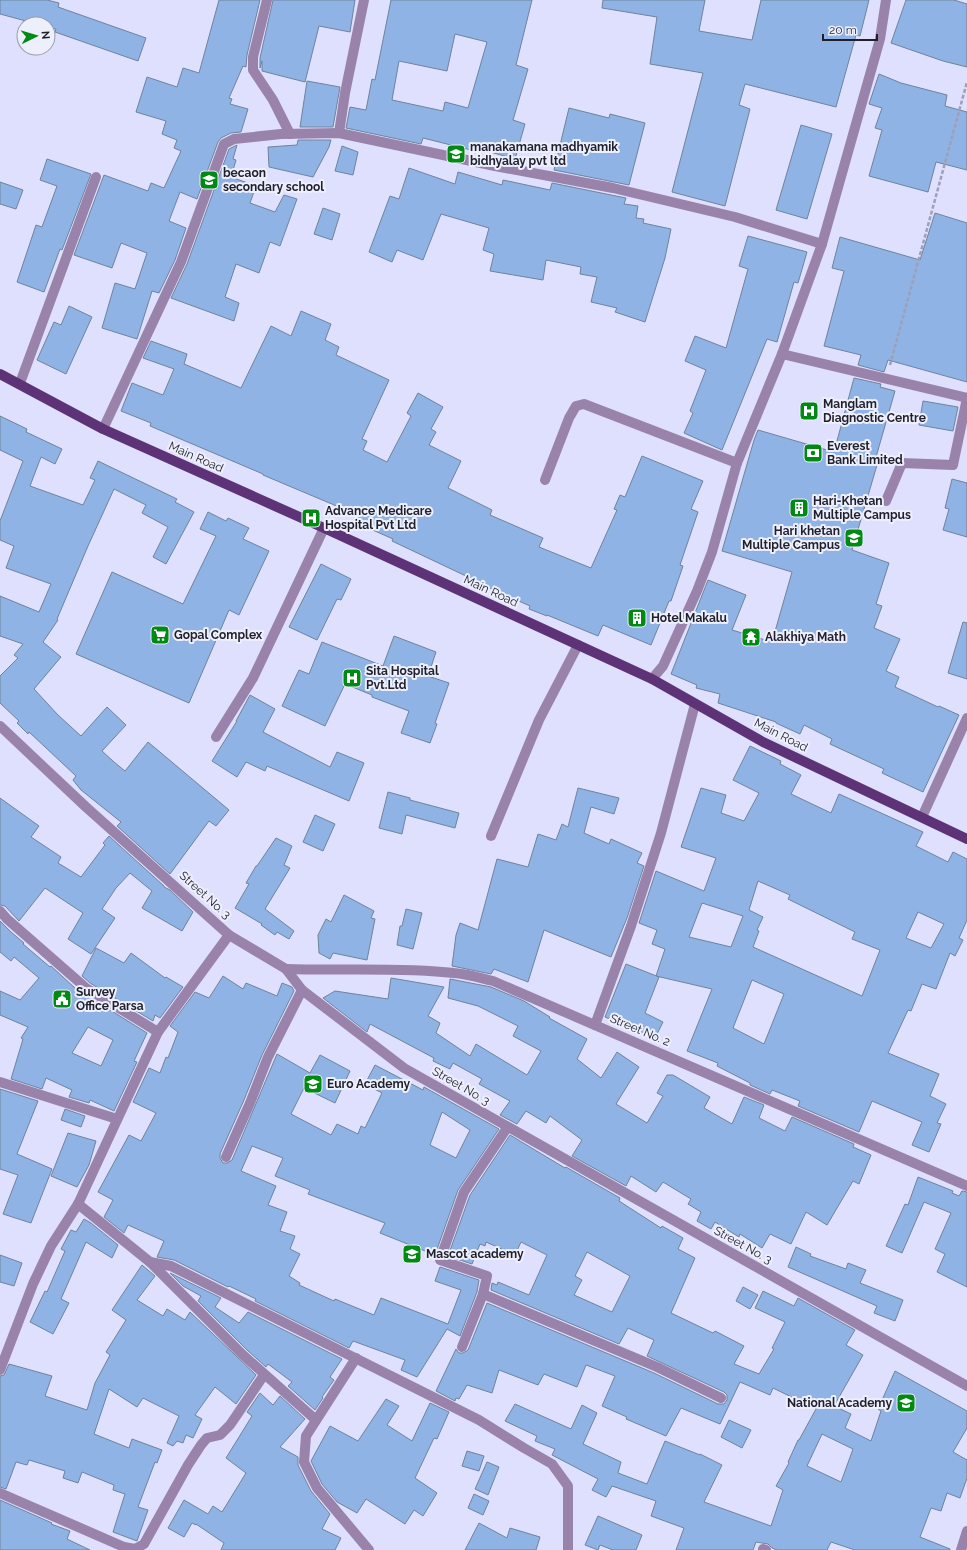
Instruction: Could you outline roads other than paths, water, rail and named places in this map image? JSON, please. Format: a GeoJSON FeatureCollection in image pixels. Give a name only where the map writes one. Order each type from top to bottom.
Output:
{"type":"FeatureCollection","features":[{"type":"Feature","properties":{"kind":"main road","name":"Main Road"},"geometry":{"type":"LineString","coordinates":[[0,374],[103,430],[324,528],[652,679],[763,742],[967,839]]}},
{"type":"Feature","properties":{"kind":"street"},"geometry":{"type":"LineString","coordinates":[[267,0],[253,57],[253,70],[273,100],[290,134]]}},
{"type":"Feature","properties":{"kind":"street"},"geometry":{"type":"LineString","coordinates":[[339,133],[345,93],[364,0]]}},
{"type":"Feature","properties":{"kind":"street"},"geometry":{"type":"LineString","coordinates":[[652,679],[663,666],[700,584],[712,552],[737,463],[782,354],[822,244],[880,39],[886,0]]}},
{"type":"Feature","properties":{"kind":"street"},"geometry":{"type":"LineString","coordinates":[[103,430],[181,262],[224,144],[234,139],[280,134],[339,133],[494,166],[613,188],[735,217],[822,244]]}},
{"type":"Feature","properties":{"kind":"street"},"geometry":{"type":"LineString","coordinates":[[20,384],[96,177]]}},
{"type":"Feature","properties":{"kind":"street"},"geometry":{"type":"LineString","coordinates":[[782,354],[967,398],[953,466],[902,464],[886,501]]}},
{"type":"Feature","properties":{"kind":"street"},"geometry":{"type":"LineString","coordinates":[[545,480],[576,406],[584,404],[737,463]]}},
{"type":"Feature","properties":{"kind":"street"},"geometry":{"type":"LineString","coordinates":[[216,737],[253,678],[324,528]]}},
{"type":"Feature","properties":{"kind":"street"},"geometry":{"type":"LineString","coordinates":[[491,836],[539,720],[578,645]]}},
{"type":"Feature","properties":{"kind":"street"},"geometry":{"type":"LineString","coordinates":[[595,1026],[631,926],[661,833],[694,704]]}},
{"type":"Feature","properties":{"kind":"street"},"geometry":{"type":"LineString","coordinates":[[922,817],[967,718]]}},
{"type":"Feature","properties":{"kind":"street","name":"Street No. 3"},"geometry":{"type":"LineString","coordinates":[[0,726],[86,807],[229,935],[286,969],[302,990],[404,1068],[967,1386]]}},
{"type":"Feature","properties":{"kind":"street"},"geometry":{"type":"LineString","coordinates":[[0,911],[86,988],[158,1032]]}},
{"type":"Feature","properties":{"kind":"street"},"geometry":{"type":"LineString","coordinates":[[0,1370],[33,1284],[51,1246],[78,1204],[158,1032],[229,935]]}},
{"type":"Feature","properties":{"kind":"street","name":"Street No. 2"},"geometry":{"type":"LineString","coordinates":[[286,969],[322,971],[422,970],[456,973],[493,981],[967,1186]]}},
{"type":"Feature","properties":{"kind":"street"},"geometry":{"type":"LineString","coordinates":[[226,1157],[250,1103],[268,1057],[302,990]]}},
{"type":"Feature","properties":{"kind":"street"},"geometry":{"type":"LineString","coordinates":[[0,1082],[117,1119]]}},
{"type":"Feature","properties":{"kind":"street"},"geometry":{"type":"LineString","coordinates":[[462,1347],[483,1294],[487,1276],[440,1260],[464,1192],[508,1128]]}},
{"type":"Feature","properties":{"kind":"street"},"geometry":{"type":"LineString","coordinates":[[78,1204],[150,1262],[264,1375],[316,1420]]}},
{"type":"Feature","properties":{"kind":"street"},"geometry":{"type":"LineString","coordinates":[[150,1262],[170,1266],[356,1358],[479,1420],[552,1464],[568,1486],[568,1550]]}},
{"type":"Feature","properties":{"kind":"street"},"geometry":{"type":"LineString","coordinates":[[483,1294],[657,1367],[721,1398]]}},
{"type":"Feature","properties":{"kind":"street"},"geometry":{"type":"LineString","coordinates":[[356,1358],[306,1436],[304,1462],[317,1488],[370,1550]]}},
{"type":"Feature","properties":{"kind":"street"},"geometry":{"type":"LineString","coordinates":[[0,1493],[124,1547],[135,1549],[144,1544],[188,1465],[207,1438],[220,1435],[230,1425],[264,1375]]}},
{"type":"Feature","properties":{"kind":"street"},"geometry":{"type":"LineString","coordinates":[[961,1550],[967,1531]]}},
{"type":"Feature","properties":{"kind":"place","name":"manakamana madhyamik bidhyalay pvt ltd"},"geometry":{"type":"Point","coordinates":[456,154]}},
{"type":"Feature","properties":{"kind":"place","name":"becaon secondary school"},"geometry":{"type":"Point","coordinates":[209,180]}},
{"type":"Feature","properties":{"kind":"place","name":"Manglam Diagnostic Centre"},"geometry":{"type":"Point","coordinates":[809,411]}},
{"type":"Feature","properties":{"kind":"place","name":"Everest Bank Limited"},"geometry":{"type":"Point","coordinates":[813,453]}},
{"type":"Feature","properties":{"kind":"place","name":"Hari-Khetan Multiple Campus"},"geometry":{"type":"Point","coordinates":[799,508]}},
{"type":"Feature","properties":{"kind":"place","name":"Advance Medicare Hospital Pvt Ltd"},"geometry":{"type":"Point","coordinates":[311,518]}},
{"type":"Feature","properties":{"kind":"place","name":"Hari khetan Multiple Campus"},"geometry":{"type":"Point","coordinates":[854,538]}},
{"type":"Feature","properties":{"kind":"place","name":"Hotel Makalu"},"geometry":{"type":"Point","coordinates":[637,618]}},
{"type":"Feature","properties":{"kind":"place","name":"Gopal Complex"},"geometry":{"type":"Point","coordinates":[160,635]}},
{"type":"Feature","properties":{"kind":"place","name":"Alakhiya Math"},"geometry":{"type":"Point","coordinates":[751,637]}},
{"type":"Feature","properties":{"kind":"place","name":"Sita Hospital Pvt.Ltd"},"geometry":{"type":"Point","coordinates":[352,678]}},
{"type":"Feature","properties":{"kind":"place","name":"Survey Office Parsa"},"geometry":{"type":"Point","coordinates":[62,999]}},
{"type":"Feature","properties":{"kind":"place","name":"Euro Academy"},"geometry":{"type":"Point","coordinates":[313,1084]}},
{"type":"Feature","properties":{"kind":"place","name":"Mascot academy"},"geometry":{"type":"Point","coordinates":[412,1254]}},
{"type":"Feature","properties":{"kind":"place","name":"National Academy"},"geometry":{"type":"Point","coordinates":[906,1403]}}]}
